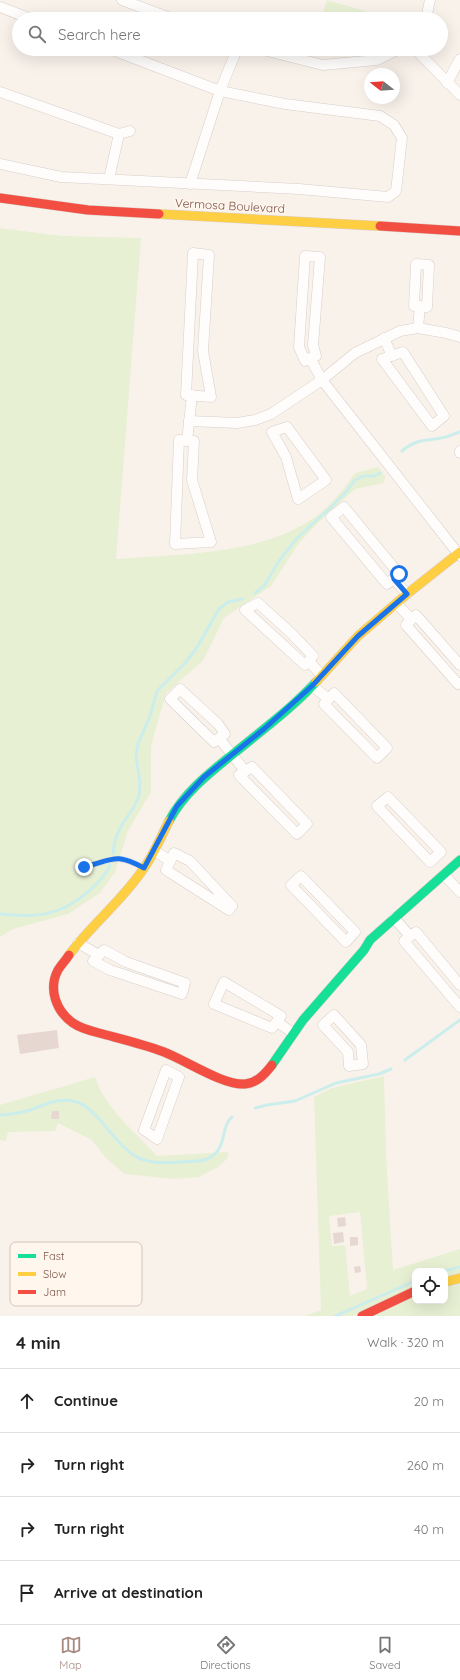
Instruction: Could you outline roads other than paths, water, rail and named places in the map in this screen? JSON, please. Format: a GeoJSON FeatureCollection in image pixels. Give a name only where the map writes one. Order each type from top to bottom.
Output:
{"type":"FeatureCollection","features":[{"type":"Feature","properties":{"kind":"street"},"geometry":{"type":"LineString","coordinates":[[122,0],[154,12]]}},
{"type":"Feature","properties":{"kind":"street"},"geometry":{"type":"LineString","coordinates":[[427,12],[430,0]]}},
{"type":"Feature","properties":{"kind":"street"},"geometry":{"type":"LineString","coordinates":[[0,7],[13,12]]}},
{"type":"Feature","properties":{"kind":"street"},"geometry":{"type":"LineString","coordinates":[[0,164],[61,177],[299,189],[388,197],[396,191],[402,138],[394,125],[380,116],[285,104],[220,91],[128,56]]}},
{"type":"Feature","properties":{"kind":"street"},"geometry":{"type":"LineString","coordinates":[[190,184],[220,91],[234,56]]}},
{"type":"Feature","properties":{"kind":"street"},"geometry":{"type":"LineString","coordinates":[[287,56],[323,65],[377,60],[385,56]]}},
{"type":"Feature","properties":{"kind":"street"},"geometry":{"type":"LineString","coordinates":[[422,56],[460,95]]}},
{"type":"Feature","properties":{"kind":"street"},"geometry":{"type":"LineString","coordinates":[[447,83],[460,59]]}},
{"type":"Feature","properties":{"kind":"street"},"geometry":{"type":"LineString","coordinates":[[0,92],[119,134],[130,131]]}},
{"type":"Feature","properties":{"kind":"street"},"geometry":{"type":"LineString","coordinates":[[108,180],[119,134]]}},
{"type":"Feature","properties":{"kind":"street","name":"Vermosa Boulevard"},"geometry":{"type":"LineString","coordinates":[[0,198],[52,206],[102,211],[460,231]]}},
{"type":"Feature","properties":{"kind":"street"},"geometry":{"type":"LineString","coordinates":[[193,253],[209,255],[202,350],[211,397],[192,396],[186,395],[193,253]]}},
{"type":"Feature","properties":{"kind":"street"},"geometry":{"type":"LineString","coordinates":[[305,256],[320,257],[313,345],[316,356],[310,358],[305,360],[299,347],[305,256]]}},
{"type":"Feature","properties":{"kind":"street"},"geometry":{"type":"LineString","coordinates":[[418,328],[420,306]]}},
{"type":"Feature","properties":{"kind":"street"},"geometry":{"type":"LineString","coordinates":[[189,420],[237,423],[255,420],[271,414],[322,380],[355,353],[400,331],[418,328],[460,337]]}},
{"type":"Feature","properties":{"kind":"street"},"geometry":{"type":"LineString","coordinates":[[384,338],[392,356]]}},
{"type":"Feature","properties":{"kind":"street"},"geometry":{"type":"LineString","coordinates":[[403,352],[444,416],[432,426],[382,359],[392,356],[403,352]]}},
{"type":"Feature","properties":{"kind":"street"},"geometry":{"type":"LineString","coordinates":[[310,358],[322,380],[459,554],[407,594],[358,636],[321,674],[312,686],[264,729],[204,777],[177,806],[144,868],[109,911],[78,943],[58,970],[53,988],[55,1000],[62,1012],[74,1024],[164,1052],[227,1081],[247,1084],[257,1080],[266,1073],[293,1034],[364,950],[370,940],[460,860]]}},
{"type":"Feature","properties":{"kind":"street"},"geometry":{"type":"LineString","coordinates":[[187,441],[192,396]]}},
{"type":"Feature","properties":{"kind":"street"},"geometry":{"type":"LineString","coordinates":[[271,414],[279,430]]}},
{"type":"Feature","properties":{"kind":"street"},"geometry":{"type":"LineString","coordinates":[[287,428],[326,480],[298,499],[286,457],[272,432],[279,430],[287,428]]}},
{"type":"Feature","properties":{"kind":"street"},"geometry":{"type":"LineString","coordinates":[[179,440],[187,441],[194,441],[192,480],[211,542],[176,544],[179,440]]}},
{"type":"Feature","properties":{"kind":"street"},"geometry":{"type":"LineString","coordinates":[[344,507],[399,574],[394,579],[387,584],[331,517],[344,507]]}},
{"type":"Feature","properties":{"kind":"street"},"geometry":{"type":"LineString","coordinates":[[394,579],[407,594]]}},
{"type":"Feature","properties":{"kind":"street"},"geometry":{"type":"LineString","coordinates":[[258,603],[292,634],[313,656],[309,660],[305,665],[245,610],[258,603]]}},
{"type":"Feature","properties":{"kind":"street"},"geometry":{"type":"LineString","coordinates":[[397,604],[411,620]]}},
{"type":"Feature","properties":{"kind":"street"},"geometry":{"type":"LineString","coordinates":[[460,665],[416,615],[406,625],[458,684],[460,683]]}},
{"type":"Feature","properties":{"kind":"street"},"geometry":{"type":"LineString","coordinates":[[309,660],[321,674]]}},
{"type":"Feature","properties":{"kind":"street"},"geometry":{"type":"LineString","coordinates":[[312,686],[329,699]]}},
{"type":"Feature","properties":{"kind":"street"},"geometry":{"type":"LineString","coordinates":[[180,689],[222,729],[225,734],[219,738],[214,742],[170,699],[180,689]]}},
{"type":"Feature","properties":{"kind":"street"},"geometry":{"type":"LineString","coordinates":[[334,693],[387,748],[377,758],[324,704],[329,699],[334,693]]}},
{"type":"Feature","properties":{"kind":"street"},"geometry":{"type":"LineString","coordinates":[[219,738],[245,771]]}},
{"type":"Feature","properties":{"kind":"street"},"geometry":{"type":"LineString","coordinates":[[252,767],[307,824],[298,834],[239,775],[245,771],[252,767]]}},
{"type":"Feature","properties":{"kind":"street"},"geometry":{"type":"LineString","coordinates":[[388,797],[441,852],[435,857],[430,862],[377,806],[388,797]]}},
{"type":"Feature","properties":{"kind":"street"},"geometry":{"type":"LineString","coordinates":[[154,851],[170,861]]}},
{"type":"Feature","properties":{"kind":"street"},"geometry":{"type":"LineString","coordinates":[[174,853],[190,861],[232,906],[229,910],[166,870],[170,861],[174,853]]}},
{"type":"Feature","properties":{"kind":"street"},"geometry":{"type":"LineString","coordinates":[[435,857],[460,892]]}},
{"type":"Feature","properties":{"kind":"street"},"geometry":{"type":"LineString","coordinates":[[302,876],[356,932],[350,937],[346,942],[291,885],[302,876]]}},
{"type":"Feature","properties":{"kind":"street"},"geometry":{"type":"LineString","coordinates":[[394,918],[410,936]]}},
{"type":"Feature","properties":{"kind":"street"},"geometry":{"type":"LineString","coordinates":[[460,985],[416,932],[404,941],[460,1007]]}},
{"type":"Feature","properties":{"kind":"street"},"geometry":{"type":"LineString","coordinates":[[350,937],[364,950]]}},
{"type":"Feature","properties":{"kind":"street"},"geometry":{"type":"LineString","coordinates":[[78,943],[99,955]]}},
{"type":"Feature","properties":{"kind":"street"},"geometry":{"type":"LineString","coordinates":[[104,950],[126,962],[185,983],[182,994],[110,970],[93,961],[99,955],[104,950]]}},
{"type":"Feature","properties":{"kind":"street"},"geometry":{"type":"LineString","coordinates":[[224,982],[281,1016],[277,1022],[272,1028],[214,1004],[224,982]]}},
{"type":"Feature","properties":{"kind":"street"},"geometry":{"type":"LineString","coordinates":[[314,1008],[328,1020]]}},
{"type":"Feature","properties":{"kind":"street"},"geometry":{"type":"LineString","coordinates":[[334,1015],[361,1045],[364,1064],[349,1066],[348,1052],[323,1025],[328,1020],[334,1015]]}},
{"type":"Feature","properties":{"kind":"street"},"geometry":{"type":"LineString","coordinates":[[277,1022],[293,1034]]}},
{"type":"Feature","properties":{"kind":"street"},"geometry":{"type":"LineString","coordinates":[[172,1074],[179,1058]]}},
{"type":"Feature","properties":{"kind":"street"},"geometry":{"type":"LineString","coordinates":[[166,1070],[172,1074],[179,1077],[157,1139],[144,1130],[166,1070]]}},
{"type":"Feature","properties":{"kind":"street"},"geometry":{"type":"LineString","coordinates":[[448,1281],[460,1278]]}},
{"type":"Feature","properties":{"kind":"street"},"geometry":{"type":"LineString","coordinates":[[362,1316],[412,1292]]}},
{"type":"Feature","properties":{"kind":"lane"},"geometry":{"type":"LineString","coordinates":[[84,867],[115,858],[124,858],[144,868]]}},
{"type":"Feature","properties":{"kind":"waterway"},"geometry":{"type":"LineString","coordinates":[[402,451],[416,442],[444,438],[460,432]]}},
{"type":"Feature","properties":{"kind":"waterway"},"geometry":{"type":"LineString","coordinates":[[255,593],[264,586],[279,561],[296,539],[331,507],[347,491],[354,481],[363,476],[374,476],[380,473]]}},
{"type":"Feature","properties":{"kind":"waterway"},"geometry":{"type":"LineString","coordinates":[[113,853],[115,840],[121,826],[134,807],[139,796],[140,783],[136,756],[138,744],[150,716],[157,691],[185,663],[196,649],[219,609],[228,602],[242,599]]}},
{"type":"Feature","properties":{"kind":"waterway"},"geometry":{"type":"LineString","coordinates":[[0,914],[25,916],[37,915],[68,906],[89,891],[101,879],[110,865]]}},
{"type":"Feature","properties":{"kind":"waterway"},"geometry":{"type":"LineString","coordinates":[[405,1060],[460,1020]]}},
{"type":"Feature","properties":{"kind":"waterway"},"geometry":{"type":"LineString","coordinates":[[255,1108],[295,1101],[336,1083],[379,1074],[391,1069]]}},
{"type":"Feature","properties":{"kind":"waterway"},"geometry":{"type":"LineString","coordinates":[[0,1115],[27,1111],[57,1101],[70,1100],[77,1102],[91,1111],[116,1139],[132,1154],[151,1162],[164,1163],[201,1161],[214,1155],[221,1145],[226,1126],[232,1117]]}},
{"type":"Feature","properties":{"kind":"waterway"},"geometry":{"type":"LineString","coordinates":[[448,1270],[460,1267]]}},
{"type":"Feature","properties":{"kind":"waterway"},"geometry":{"type":"LineString","coordinates":[[335,1316],[412,1282]]}}]}
